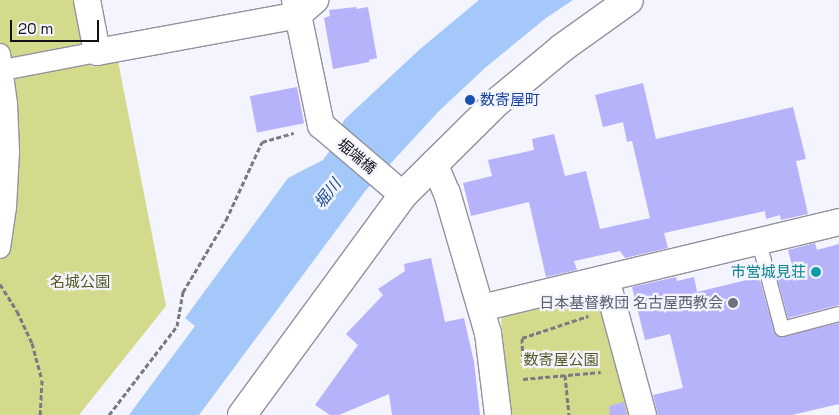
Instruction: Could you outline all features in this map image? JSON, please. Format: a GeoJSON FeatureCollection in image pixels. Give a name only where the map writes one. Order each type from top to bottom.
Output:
{"type":"FeatureCollection","features":[{"type":"Feature","properties":{"kind":"street"},"geometry":{"type":"LineString","coordinates":[[87,0],[97,52]]}},
{"type":"Feature","properties":{"kind":"street"},"geometry":{"type":"LineString","coordinates":[[242,415],[393,186],[434,163],[497,102],[562,48],[629,0]]}},
{"type":"Feature","properties":{"kind":"street"},"geometry":{"type":"LineString","coordinates":[[0,248],[3,199],[9,152],[1,62],[97,52],[303,5],[327,130]]}},
{"type":"Feature","properties":{"kind":"street","name":"堀端橋"},"geometry":{"type":"LineString","coordinates":[[327,130],[393,186]]}},
{"type":"Feature","properties":{"kind":"street"},"geometry":{"type":"LineString","coordinates":[[434,163],[447,193],[488,333],[498,415]]}},
{"type":"Feature","properties":{"kind":"street"},"geometry":{"type":"LineString","coordinates":[[481,308],[839,222]]}},
{"type":"Feature","properties":{"kind":"street"},"geometry":{"type":"LineString","coordinates":[[606,279],[643,415]]}},
{"type":"Feature","properties":{"kind":"lane"},"geometry":{"type":"LineString","coordinates":[[759,242],[782,328],[839,314]]}},
{"type":"Feature","properties":{"kind":"path"},"geometry":{"type":"LineString","coordinates":[[109,415],[178,326],[183,292],[226,220],[262,142],[327,130]]}},
{"type":"Feature","properties":{"kind":"path"},"geometry":{"type":"LineString","coordinates":[[0,284],[17,311],[32,343],[42,380],[40,415]]}},
{"type":"Feature","properties":{"kind":"path"},"geometry":{"type":"LineString","coordinates":[[522,338],[591,315]]}},
{"type":"Feature","properties":{"kind":"path"},"geometry":{"type":"LineString","coordinates":[[523,379],[609,371]]}},
{"type":"Feature","properties":{"kind":"path"},"geometry":{"type":"LineString","coordinates":[[565,376],[569,415]]}},
{"type":"Feature","properties":{"kind":"green space","name":"名城公園"},"geometry":{"type":"Polygon","coordinates":[[[0,0],[77,0],[91,67],[118,61],[166,306],[79,415],[0,415],[0,0]]]}},
{"type":"Feature","properties":{"kind":"green space","name":"数寄屋公園"},"geometry":{"type":"Polygon","coordinates":[[[595,295],[603,300],[633,415],[511,415],[501,320],[503,317],[595,295]]]}},
{"type":"Feature","properties":{"kind":"water","name":"堀川"},"geometry":{"type":"Polygon","coordinates":[[[479,0],[573,0],[546,18],[486,67],[439,111],[366,190],[199,415],[129,415],[195,326],[185,318],[288,178],[323,160],[331,149],[344,120],[419,50],[479,0]]]}},
{"type":"Feature","properties":{"kind":"building"},"geometry":{"type":"Polygon","coordinates":[[[356,7],[357,9],[368,7],[377,58],[369,60],[369,62],[333,69],[324,18],[330,16],[329,10],[356,7]]]}},
{"type":"Feature","properties":{"kind":"building"},"geometry":{"type":"Polygon","coordinates":[[[643,83],[656,139],[793,107],[806,159],[796,161],[808,214],[781,220],[780,215],[766,219],[765,211],[664,233],[668,248],[625,258],[620,251],[574,261],[577,270],[546,277],[529,202],[471,216],[463,183],[492,176],[488,160],[534,150],[532,139],[554,134],[565,176],[586,171],[600,229],[650,218],[632,141],[627,142],[623,122],[603,127],[595,95],[643,83]]]}},
{"type":"Feature","properties":{"kind":"building"},"geometry":{"type":"Polygon","coordinates":[[[297,87],[304,123],[257,132],[250,96],[297,87]]]}},
{"type":"Feature","properties":{"kind":"building","name":"市営城見荘"},"geometry":{"type":"Polygon","coordinates":[[[815,243],[817,250],[839,244],[839,305],[788,318],[776,273],[793,269],[788,250],[815,243]]]}},
{"type":"Feature","properties":{"kind":"building"},"geometry":{"type":"Polygon","coordinates":[[[431,258],[445,322],[464,318],[474,362],[480,415],[392,415],[389,394],[339,415],[330,415],[315,405],[358,345],[346,334],[383,295],[378,289],[405,271],[404,264],[431,258]]]}},
{"type":"Feature","properties":{"kind":"building"},"geometry":{"type":"Polygon","coordinates":[[[676,277],[677,281],[694,277],[697,292],[759,277],[774,331],[779,337],[839,323],[839,404],[792,415],[658,415],[653,395],[683,388],[670,334],[645,340],[632,287],[676,277]]]}},
{"type":"Feature","properties":{"kind":"building"},"geometry":{"type":"Polygon","coordinates":[[[624,402],[627,415],[610,415],[609,406],[624,402]]]}},
{"type":"Feature","properties":{"kind":"place","name":"数寄屋町"},"geometry":{"type":"Point","coordinates":[470,100]}},
{"type":"Feature","properties":{"kind":"place","name":"市営城見荘"},"geometry":{"type":"Point","coordinates":[816,272]}},
{"type":"Feature","properties":{"kind":"place","name":"日本基督教団 名古屋西教会"},"geometry":{"type":"Point","coordinates":[733,303]}}]}
